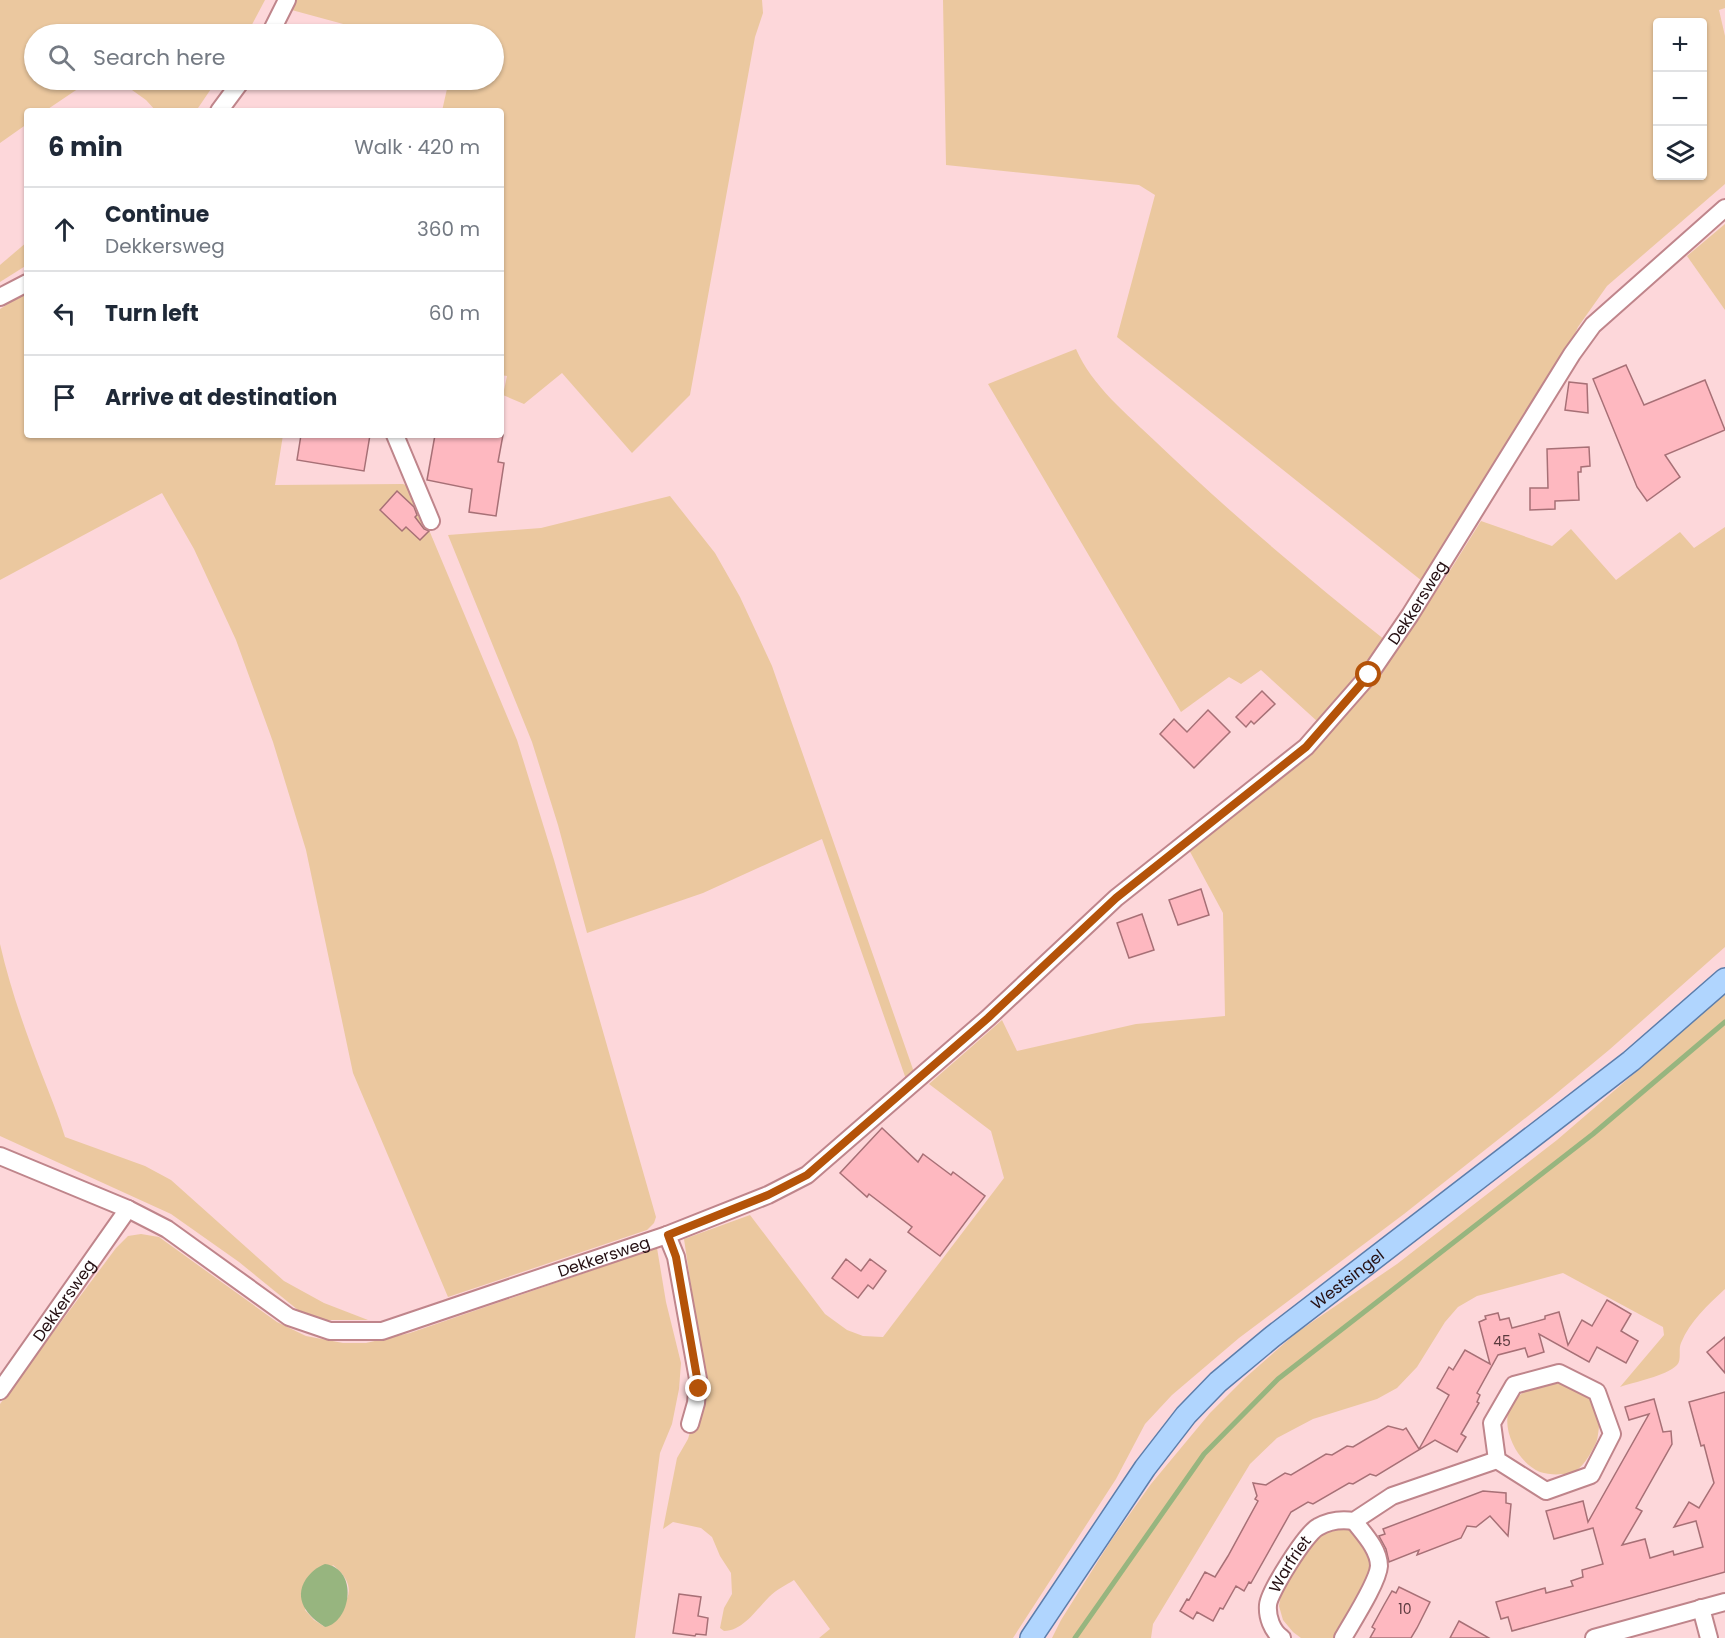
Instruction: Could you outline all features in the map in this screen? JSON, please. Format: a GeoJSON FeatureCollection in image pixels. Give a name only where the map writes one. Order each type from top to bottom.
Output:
{"type":"FeatureCollection","features":[{"type":"Feature","properties":{"kind":"main road","name":"Westsingel"},"geometry":{"type":"LineString","coordinates":[[1031,1638],[1145,1468],[1186,1415],[1218,1382],[1272,1336],[1632,1061],[1725,979]]}},
{"type":"Feature","properties":{"kind":"street"},"geometry":{"type":"LineString","coordinates":[[275,24],[287,0]]}},
{"type":"Feature","properties":{"kind":"street"},"geometry":{"type":"LineString","coordinates":[[221,108],[235,90]]}},
{"type":"Feature","properties":{"kind":"street","name":"Dekkersweg"},"geometry":{"type":"LineString","coordinates":[[0,1156],[128,1209],[167,1229],[289,1317],[330,1331],[382,1330],[668,1235],[768,1195],[807,1175],[988,1018],[1116,898],[1306,747],[1369,675],[1410,615],[1572,354],[1593,325],[1725,208]]}},
{"type":"Feature","properties":{"kind":"street"},"geometry":{"type":"LineString","coordinates":[[0,297],[24,285]]}},
{"type":"Feature","properties":{"kind":"street"},"geometry":{"type":"LineString","coordinates":[[396,438],[431,521]]}},
{"type":"Feature","properties":{"kind":"street","name":"Dekkersweg"},"geometry":{"type":"LineString","coordinates":[[0,1391],[128,1209]]}},
{"type":"Feature","properties":{"kind":"street"},"geometry":{"type":"LineString","coordinates":[[668,1235],[676,1257],[698,1379],[699,1389],[690,1424]]}},
{"type":"Feature","properties":{"kind":"street"},"geometry":{"type":"LineString","coordinates":[[1559,1373],[1597,1392],[1612,1434],[1591,1475],[1546,1491],[1497,1460],[1492,1423],[1514,1385],[1559,1373]]}},
{"type":"Feature","properties":{"kind":"street","name":"Warfriet"},"geometry":{"type":"LineString","coordinates":[[1282,1638],[1269,1621],[1268,1603],[1300,1544],[1316,1528],[1339,1519],[1354,1521],[1392,1496],[1497,1460]]}},
{"type":"Feature","properties":{"kind":"street"},"geometry":{"type":"LineString","coordinates":[[1343,1638],[1376,1578],[1379,1565],[1373,1548],[1354,1521]]}},
{"type":"Feature","properties":{"kind":"street"},"geometry":{"type":"LineString","coordinates":[[1594,1638],[1725,1602]]}},
{"type":"Feature","properties":{"kind":"street"},"geometry":{"type":"LineString","coordinates":[[1701,1608],[1709,1638]]}},
{"type":"Feature","properties":{"kind":"shaded area"},"geometry":{"type":"Polygon","coordinates":[[[0,0],[265,0],[252,24],[24,24],[24,90],[76,90],[49,108],[24,108],[24,126],[0,143],[0,0]]]}},
{"type":"Feature","properties":{"kind":"shaded area"},"geometry":{"type":"Polygon","coordinates":[[[294,0],[762,0],[763,13],[755,37],[690,395],[632,453],[562,373],[524,404],[504,395],[507,376],[504,376],[504,108],[443,108],[447,90],[504,90],[504,24],[343,24],[288,9],[294,0]]]}},
{"type":"Feature","properties":{"kind":"shaded area"},"geometry":{"type":"Polygon","coordinates":[[[943,0],[1725,0],[1725,8],[1719,10],[1725,36],[1725,184],[1607,286],[1578,327],[1562,362],[1422,581],[1117,337],[1155,195],[1139,185],[946,165],[943,0]]]}},
{"type":"Feature","properties":{"kind":"shaded area"},"geometry":{"type":"Polygon","coordinates":[[[132,90],[210,90],[198,108],[153,108],[132,90]]]}},
{"type":"Feature","properties":{"kind":"shaded area"},"geometry":{"type":"Polygon","coordinates":[[[1725,224],[1725,310],[1687,256],[1725,224]]]}},
{"type":"Feature","properties":{"kind":"shaded area"},"geometry":{"type":"Polygon","coordinates":[[[24,245],[24,267],[0,282],[0,265],[24,245]]]}},
{"type":"Feature","properties":{"kind":"shaded area"},"geometry":{"type":"Polygon","coordinates":[[[24,294],[24,438],[283,438],[275,485],[403,484],[411,487],[517,740],[554,860],[656,1217],[647,1230],[448,1297],[353,1073],[306,850],[273,742],[236,640],[194,549],[162,493],[0,580],[0,309],[24,294]]]}},
{"type":"Feature","properties":{"kind":"shaded area"},"geometry":{"type":"Polygon","coordinates":[[[1076,349],[1091,375],[1111,399],[1211,494],[1385,640],[1358,679],[1318,722],[1261,670],[1241,684],[1229,677],[1181,712],[988,384],[1076,349]]]}},
{"type":"Feature","properties":{"kind":"shaded area"},"geometry":{"type":"Polygon","coordinates":[[[670,496],[715,553],[740,597],[772,666],[915,1075],[907,1082],[822,839],[703,893],[587,933],[558,825],[532,742],[448,535],[541,528],[670,496]]]}},
{"type":"Feature","properties":{"kind":"shaded area"},"geometry":{"type":"Polygon","coordinates":[[[1481,521],[1552,546],[1571,529],[1616,580],[1680,532],[1694,548],[1725,527],[1725,947],[1609,1050],[1552,1097],[1404,1214],[1239,1338],[1172,1395],[1145,1424],[1116,1479],[1013,1638],[819,1638],[830,1629],[794,1580],[772,1594],[743,1624],[724,1631],[720,1628],[724,1608],[732,1594],[731,1573],[712,1537],[701,1528],[673,1522],[663,1529],[677,1458],[688,1439],[705,1380],[684,1239],[750,1215],[825,1314],[847,1330],[863,1336],[883,1337],[1004,1178],[991,1131],[929,1084],[1002,1020],[1017,1051],[1136,1024],[1225,1016],[1223,913],[1188,848],[1374,678],[1446,577],[1481,521]]]}},
{"type":"Feature","properties":{"kind":"shaded area"},"geometry":{"type":"Polygon","coordinates":[[[0,944],[18,1009],[65,1137],[145,1166],[171,1180],[284,1281],[324,1303],[368,1320],[325,1320],[298,1310],[239,1262],[171,1214],[0,1136],[0,944]]]}},
{"type":"Feature","properties":{"kind":"shaded area"},"geometry":{"type":"Polygon","coordinates":[[[1725,991],[1725,1289],[1689,1328],[1681,1343],[1677,1365],[1658,1375],[1620,1387],[1664,1335],[1663,1327],[1563,1273],[1477,1296],[1458,1307],[1445,1322],[1417,1367],[1397,1388],[1377,1399],[1313,1419],[1277,1438],[1250,1464],[1153,1624],[1151,1638],[1052,1638],[1110,1542],[1151,1484],[1210,1413],[1245,1378],[1296,1333],[1397,1264],[1557,1140],[1725,991]]]}},
{"type":"Feature","properties":{"kind":"shaded area"},"geometry":{"type":"Polygon","coordinates":[[[141,1234],[159,1237],[277,1322],[306,1336],[343,1343],[366,1343],[410,1333],[657,1248],[666,1302],[681,1363],[679,1389],[672,1424],[660,1453],[635,1638],[0,1638],[0,1404],[116,1248],[128,1236],[141,1234]],[[333,1565],[305,1610],[325,1627],[348,1597],[349,1589],[342,1574],[333,1565]]]}},
{"type":"Feature","properties":{"kind":"shaded area"},"geometry":{"type":"Polygon","coordinates":[[[1548,1382],[1577,1389],[1592,1399],[1597,1407],[1599,1427],[1596,1443],[1582,1465],[1571,1473],[1548,1474],[1532,1467],[1517,1452],[1508,1431],[1509,1411],[1516,1398],[1548,1382]]]}},
{"type":"Feature","properties":{"kind":"shaded area"},"geometry":{"type":"Polygon","coordinates":[[[1342,1528],[1350,1529],[1368,1557],[1370,1566],[1366,1582],[1333,1638],[1301,1638],[1283,1620],[1279,1606],[1282,1590],[1310,1544],[1322,1533],[1342,1528]]]}},
{"type":"Feature","properties":{"kind":"shaded area"},"geometry":{"type":"Polygon","coordinates":[[[325,1564],[336,1568],[343,1575],[348,1596],[341,1616],[334,1623],[325,1627],[308,1612],[301,1593],[308,1576],[325,1564]]]}},
{"type":"Feature","properties":{"kind":"building"},"geometry":{"type":"Polygon","coordinates":[[[1626,365],[1644,405],[1705,380],[1725,430],[1665,455],[1680,477],[1647,501],[1637,487],[1593,379],[1626,365]]]}},
{"type":"Feature","properties":{"kind":"building"},"geometry":{"type":"Polygon","coordinates":[[[1569,382],[1587,384],[1588,413],[1565,410],[1569,382]]]}},
{"type":"Feature","properties":{"kind":"building"},"geometry":{"type":"Polygon","coordinates":[[[301,438],[370,438],[364,471],[297,460],[301,438]]]}},
{"type":"Feature","properties":{"kind":"building"},"geometry":{"type":"Polygon","coordinates":[[[434,438],[502,438],[498,462],[504,463],[496,516],[469,512],[472,489],[427,480],[434,438]]]}},
{"type":"Feature","properties":{"kind":"building"},"geometry":{"type":"Polygon","coordinates":[[[1589,447],[1590,466],[1581,467],[1581,472],[1578,472],[1579,500],[1555,501],[1555,509],[1530,510],[1530,488],[1548,488],[1547,449],[1589,447]]]}},
{"type":"Feature","properties":{"kind":"building"},"geometry":{"type":"Polygon","coordinates":[[[397,491],[414,507],[417,515],[415,517],[424,529],[429,531],[420,540],[406,527],[402,531],[380,510],[397,491]]]}},
{"type":"Feature","properties":{"kind":"building"},"geometry":{"type":"Polygon","coordinates":[[[1262,691],[1275,704],[1254,724],[1251,721],[1246,727],[1236,717],[1262,691]]]}},
{"type":"Feature","properties":{"kind":"building"},"geometry":{"type":"Polygon","coordinates":[[[1208,710],[1230,732],[1194,768],[1160,734],[1174,719],[1187,732],[1208,710]]]}},
{"type":"Feature","properties":{"kind":"building"},"geometry":{"type":"Polygon","coordinates":[[[1201,889],[1209,915],[1178,925],[1169,900],[1201,889]]]}},
{"type":"Feature","properties":{"kind":"building"},"geometry":{"type":"Polygon","coordinates":[[[1142,914],[1154,950],[1129,958],[1117,923],[1142,914]]]}},
{"type":"Feature","properties":{"kind":"building"},"geometry":{"type":"Polygon","coordinates":[[[882,1128],[918,1162],[923,1154],[951,1175],[953,1172],[985,1196],[940,1256],[908,1232],[912,1227],[869,1194],[867,1197],[840,1173],[882,1128]]]}},
{"type":"Feature","properties":{"kind":"building"},"geometry":{"type":"Polygon","coordinates":[[[846,1259],[861,1271],[870,1259],[886,1271],[873,1289],[868,1285],[858,1298],[832,1278],[846,1259]]]}},
{"type":"Feature","properties":{"kind":"building"},"geometry":{"type":"Polygon","coordinates":[[[1607,1300],[1631,1314],[1621,1331],[1638,1341],[1626,1363],[1597,1347],[1589,1362],[1539,1334],[1544,1352],[1528,1357],[1525,1348],[1498,1355],[1477,1393],[1480,1395],[1477,1402],[1479,1403],[1461,1434],[1466,1437],[1457,1452],[1435,1440],[1376,1476],[1370,1474],[1353,1484],[1349,1483],[1313,1504],[1308,1502],[1291,1512],[1251,1583],[1249,1582],[1244,1591],[1236,1586],[1213,1621],[1197,1612],[1193,1619],[1180,1611],[1205,1572],[1215,1577],[1228,1556],[1258,1501],[1255,1499],[1257,1496],[1253,1483],[1266,1485],[1285,1473],[1291,1475],[1326,1454],[1332,1455],[1347,1446],[1353,1447],[1388,1426],[1403,1430],[1406,1428],[1419,1449],[1449,1395],[1437,1388],[1449,1367],[1453,1370],[1465,1350],[1490,1364],[1479,1322],[1486,1319],[1485,1316],[1498,1313],[1500,1320],[1509,1318],[1512,1328],[1545,1319],[1545,1316],[1559,1312],[1568,1345],[1582,1320],[1592,1326],[1607,1300]]]}},
{"type":"Feature","properties":{"kind":"building"},"geometry":{"type":"Polygon","coordinates":[[[1725,1337],[1725,1373],[1707,1352],[1725,1337]]]}},
{"type":"Feature","properties":{"kind":"building"},"geometry":{"type":"Polygon","coordinates":[[[1725,1392],[1725,1572],[1512,1631],[1508,1617],[1501,1619],[1496,1602],[1545,1588],[1546,1593],[1573,1586],[1571,1581],[1583,1577],[1582,1570],[1603,1564],[1593,1528],[1554,1539],[1546,1511],[1583,1501],[1588,1522],[1649,1414],[1629,1420],[1625,1407],[1654,1399],[1663,1432],[1671,1431],[1672,1444],[1636,1508],[1642,1511],[1622,1545],[1645,1539],[1650,1558],[1673,1551],[1674,1555],[1703,1547],[1696,1521],[1674,1527],[1689,1502],[1699,1508],[1714,1483],[1689,1402],[1725,1392]]]}},
{"type":"Feature","properties":{"kind":"building"},"geometry":{"type":"Polygon","coordinates":[[[1483,1491],[1506,1493],[1506,1503],[1511,1504],[1508,1536],[1490,1516],[1476,1527],[1467,1526],[1461,1538],[1417,1555],[1419,1550],[1389,1562],[1386,1549],[1379,1536],[1385,1534],[1383,1529],[1483,1491]]]}},
{"type":"Feature","properties":{"kind":"building"},"geometry":{"type":"Polygon","coordinates":[[[1399,1587],[1430,1602],[1417,1628],[1411,1638],[1370,1638],[1375,1629],[1372,1627],[1384,1605],[1392,1591],[1396,1593],[1399,1587]]]}},
{"type":"Feature","properties":{"kind":"building"},"geometry":{"type":"Polygon","coordinates":[[[679,1594],[701,1597],[698,1616],[708,1618],[706,1635],[673,1633],[679,1594]]]}},
{"type":"Feature","properties":{"kind":"building"},"geometry":{"type":"Polygon","coordinates":[[[1459,1621],[1489,1638],[1450,1638],[1459,1621]]]}},
{"type":"Feature","properties":{"kind":"waterway"},"geometry":{"type":"LineString","coordinates":[[1075,1638],[1204,1454],[1278,1379],[1593,1134],[1725,1022]]}},
{"type":"Feature","properties":{"kind":"route"},"geometry":{"type":"LineString","coordinates":[[699,1389],[676,1257],[668,1235],[768,1195],[807,1175],[988,1018],[1116,898],[1306,747],[1369,675]]}}]}
